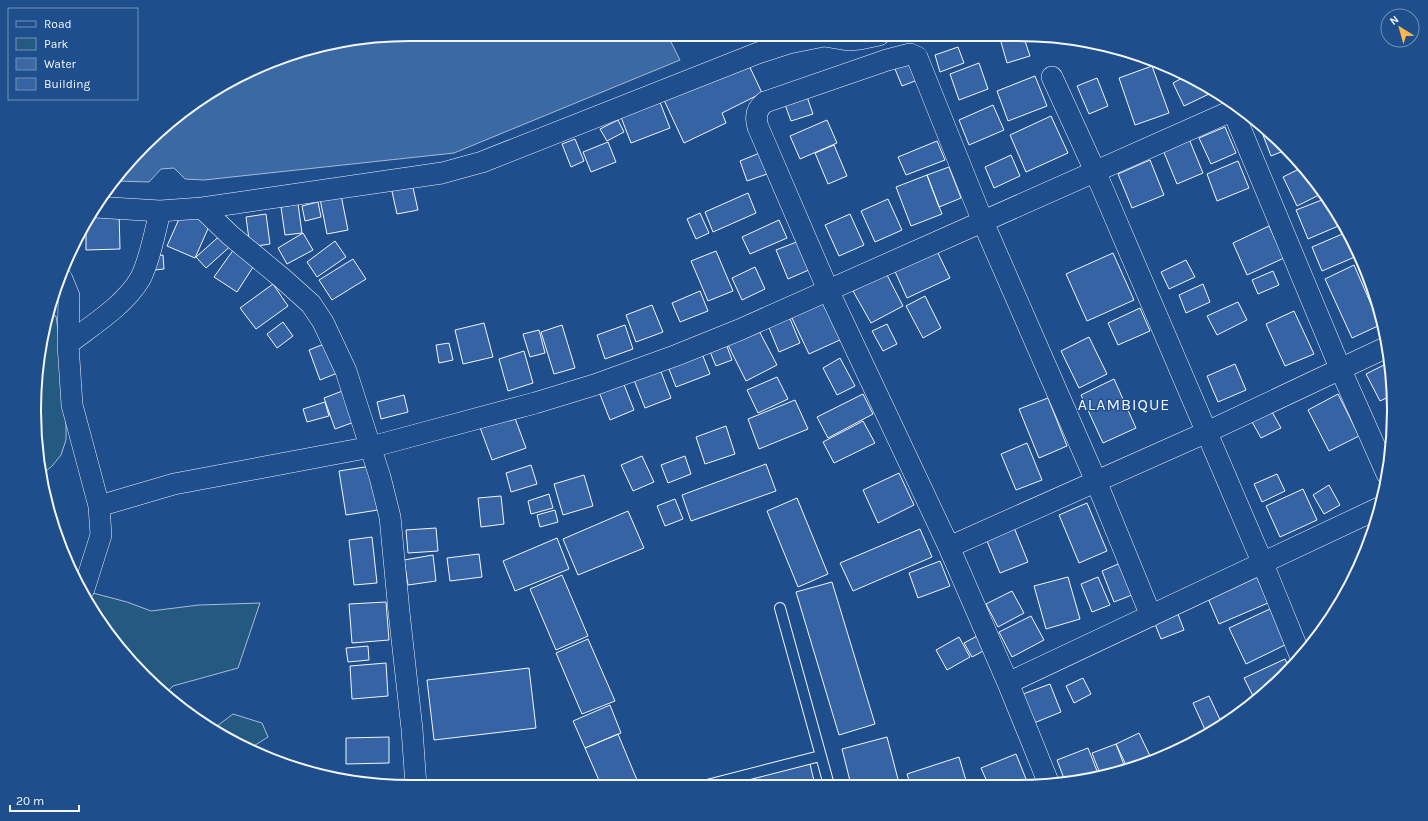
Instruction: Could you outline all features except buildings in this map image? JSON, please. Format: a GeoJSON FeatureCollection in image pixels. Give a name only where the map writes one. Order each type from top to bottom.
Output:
{"type":"FeatureCollection","features":[{"type":"Feature","properties":{"kind":"street"},"geometry":{"type":"LineString","coordinates":[[102,207],[160,211],[202,208],[442,173],[482,162],[758,53],[799,41]]}},
{"type":"Feature","properties":{"kind":"street"},"geometry":{"type":"LineString","coordinates":[[1047,779],[1008,683],[949,547],[828,290],[758,127],[756,114],[765,102],[887,60],[910,54],[914,55],[919,60],[983,222],[1096,481],[1151,616]]}},
{"type":"Feature","properties":{"kind":"street"},"geometry":{"type":"LineString","coordinates":[[1052,78],[1095,171],[1264,564],[1298,650]]}},
{"type":"Feature","properties":{"kind":"street"},"geometry":{"type":"LineString","coordinates":[[99,506],[174,484],[371,447],[535,403],[594,385],[677,355],[739,330],[1233,110]]}},
{"type":"Feature","properties":{"kind":"street"},"geometry":{"type":"LineString","coordinates":[[1237,113],[1340,368],[1383,465]]}},
{"type":"Feature","properties":{"kind":"street"},"geometry":{"type":"LineString","coordinates":[[202,208],[230,236],[276,272],[311,304],[323,322],[346,370],[371,447],[390,517],[412,729],[416,780]]}},
{"type":"Feature","properties":{"kind":"street"},"geometry":{"type":"LineString","coordinates":[[68,344],[111,312],[140,278],[160,211]]}},
{"type":"Feature","properties":{"kind":"street"},"geometry":{"type":"LineString","coordinates":[[64,283],[70,296],[68,344],[72,405],[99,506],[101,535],[85,585]]}},
{"type":"Feature","properties":{"kind":"street"},"geometry":{"type":"LineString","coordinates":[[949,547],[1207,432],[1340,368],[1382,350]]}},
{"type":"Feature","properties":{"kind":"street"},"geometry":{"type":"LineString","coordinates":[[1008,683],[1264,564],[1372,511]]}},
{"type":"Feature","properties":{"kind":"lane"},"geometry":{"type":"LineString","coordinates":[[780,608],[827,780]]}},
{"type":"Feature","properties":{"kind":"lane"},"geometry":{"type":"LineString","coordinates":[[726,780],[820,756]]}},
{"type":"Feature","properties":{"kind":"green space"},"geometry":{"type":"Polygon","coordinates":[[[54,316],[56,316],[66,385],[66,440],[61,455],[46,471],[41,410],[44,362],[54,316]]]}},
{"type":"Feature","properties":{"kind":"green space"},"geometry":{"type":"Polygon","coordinates":[[[89,592],[127,602],[151,611],[199,605],[260,603],[238,668],[173,686],[169,690],[149,672],[117,635],[103,616],[89,592]]]}},
{"type":"Feature","properties":{"kind":"green space"},"geometry":{"type":"Polygon","coordinates":[[[233,714],[262,723],[268,737],[255,745],[218,725],[233,714]]]}},
{"type":"Feature","properties":{"kind":"water"},"geometry":{"type":"Polygon","coordinates":[[[410,41],[673,41],[671,42],[680,60],[454,153],[204,180],[185,179],[174,168],[161,169],[149,182],[121,181],[149,149],[186,117],[205,103],[247,79],[269,69],[338,48],[362,44],[410,41]]]}},
{"type":"Feature","properties":{"kind":"district","name":"ALAMBIQUE"},"geometry":{"type":"Point","coordinates":[1124,404]}}]}
